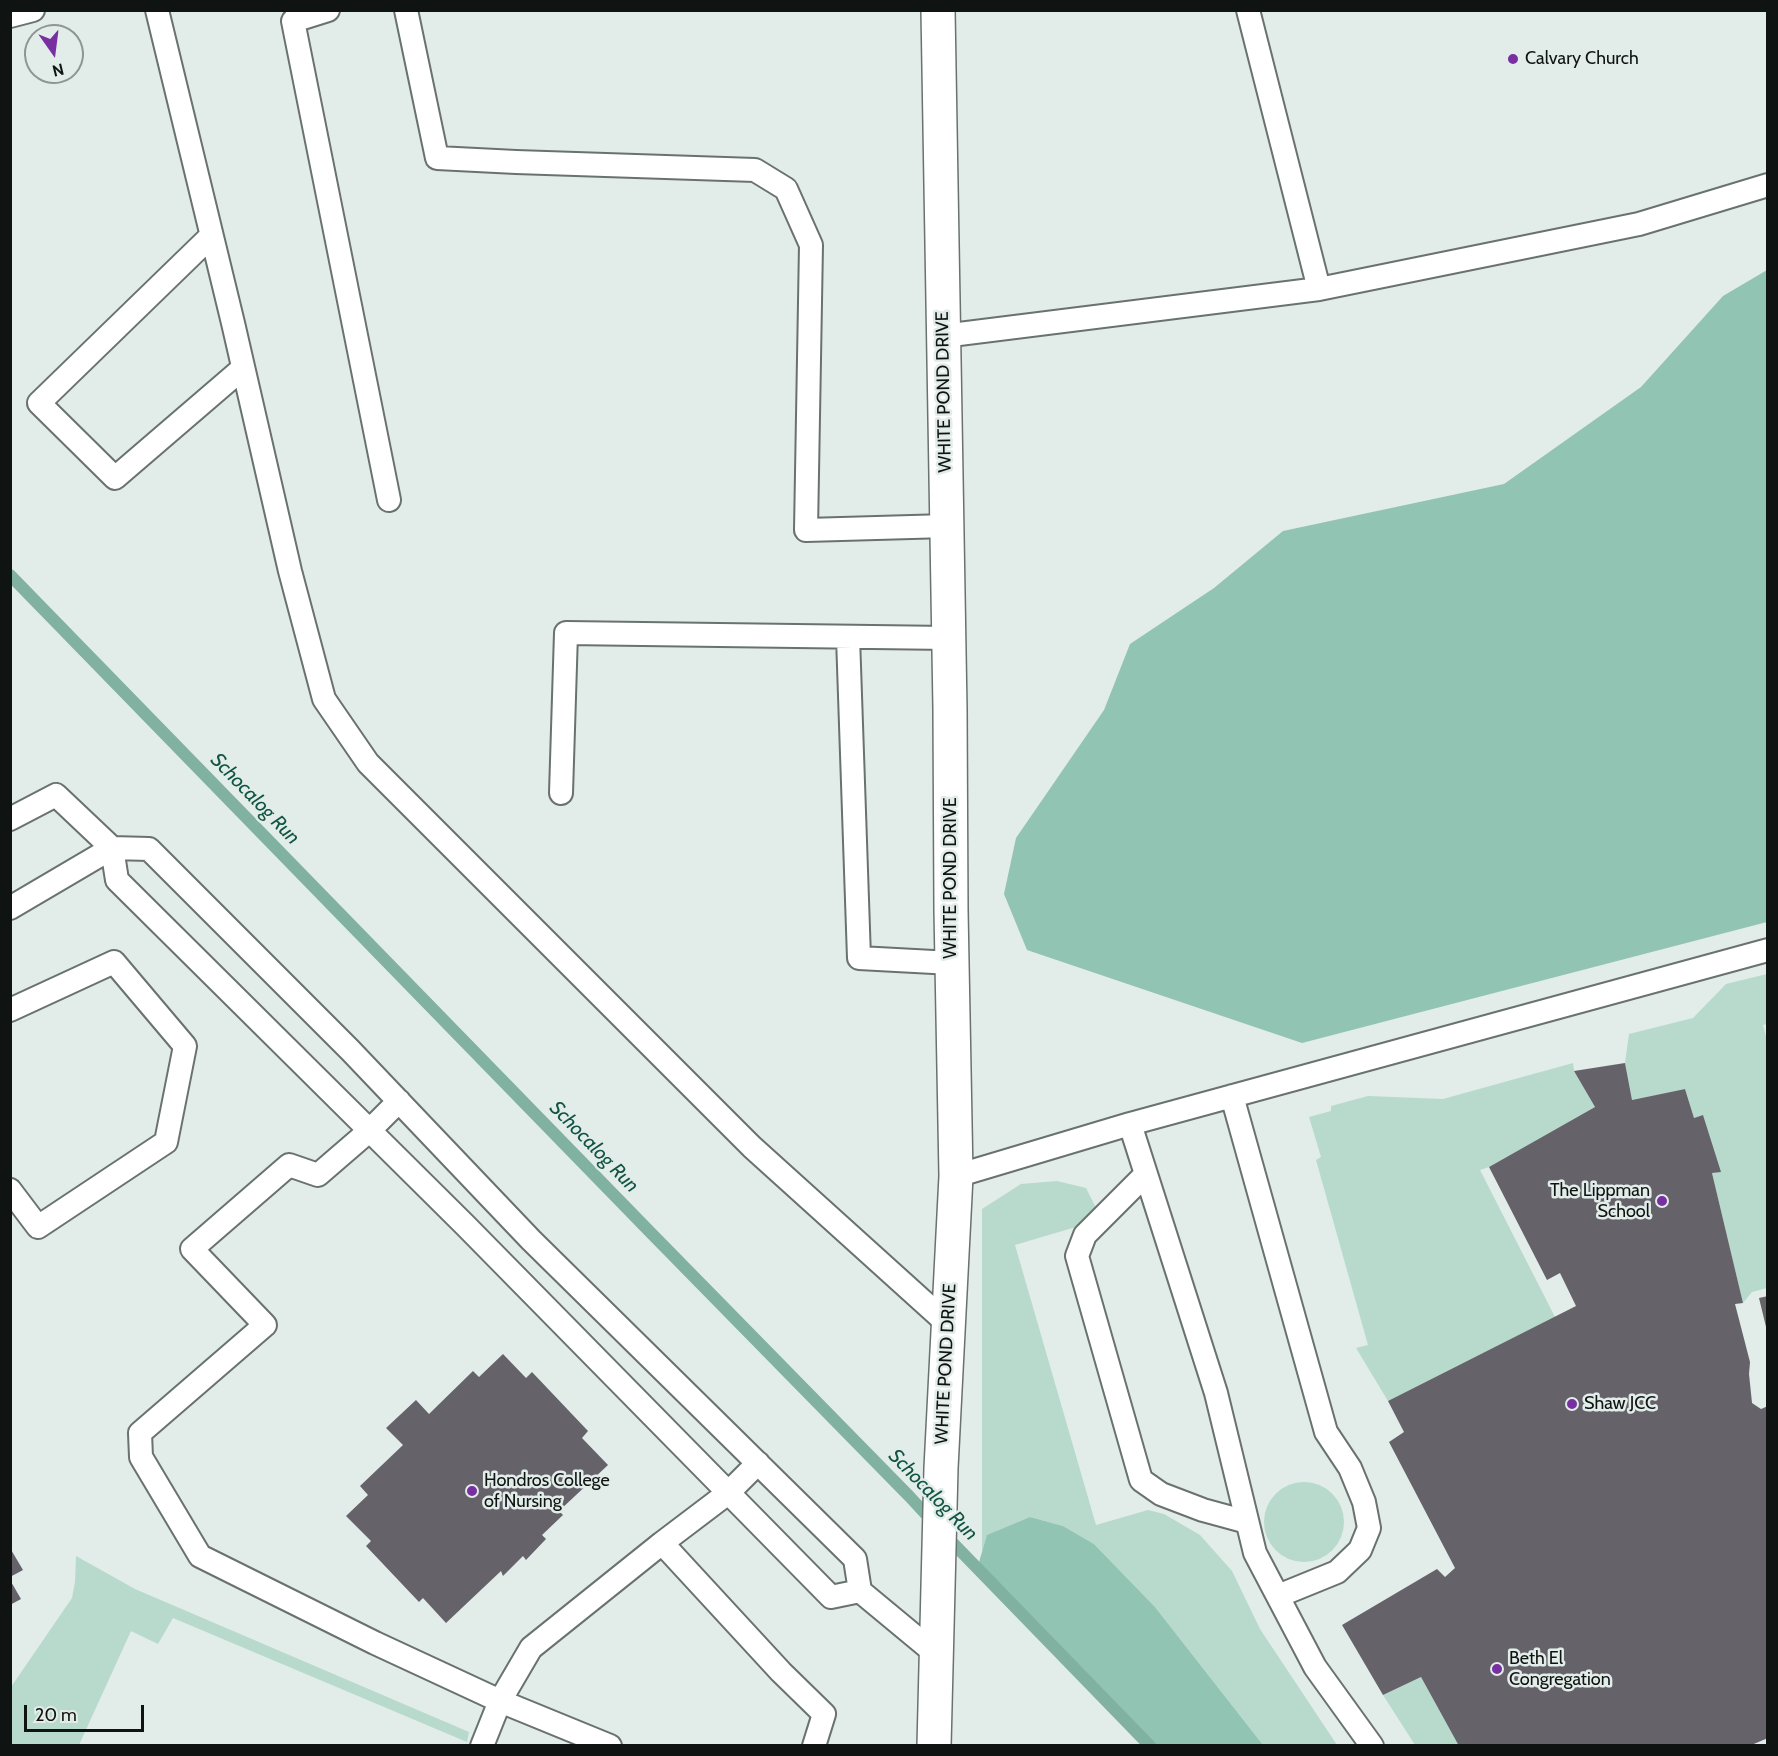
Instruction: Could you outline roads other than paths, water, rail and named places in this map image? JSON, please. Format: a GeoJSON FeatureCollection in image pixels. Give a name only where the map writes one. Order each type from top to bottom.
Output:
{"type":"FeatureCollection","features":[{"type":"Feature","properties":{"kind":"street","name":"WHITE POND DRIVE"},"geometry":{"type":"LineString","coordinates":[[934,1746],[939,1540],[956,1176],[938,10]]}},
{"type":"Feature","properties":{"kind":"lane"},"geometry":{"type":"LineString","coordinates":[[10,16],[33,10]]}},
{"type":"Feature","properties":{"kind":"lane"},"geometry":{"type":"LineString","coordinates":[[157,10],[290,571],[324,699],[368,763],[752,1147],[948,1324]]}},
{"type":"Feature","properties":{"kind":"lane"},"geometry":{"type":"LineString","coordinates":[[328,10],[292,21],[389,500]]}},
{"type":"Feature","properties":{"kind":"lane"},"geometry":{"type":"LineString","coordinates":[[406,10],[437,158],[754,170],[786,189],[811,245],[806,530],[947,526]]}},
{"type":"Feature","properties":{"kind":"lane"},"geometry":{"type":"LineString","coordinates":[[1248,10],[1319,289]]}},
{"type":"Feature","properties":{"kind":"lane"},"geometry":{"type":"LineString","coordinates":[[943,336],[1319,289],[1639,224],[1767,185]]}},
{"type":"Feature","properties":{"kind":"lane"},"geometry":{"type":"LineString","coordinates":[[211,236],[39,403],[115,478],[243,368]]}},
{"type":"Feature","properties":{"kind":"lane"},"geometry":{"type":"LineString","coordinates":[[561,793],[566,633],[949,638]]}},
{"type":"Feature","properties":{"kind":"lane"},"geometry":{"type":"LineString","coordinates":[[848,637],[859,958],[952,963]]}},
{"type":"Feature","properties":{"kind":"lane"},"geometry":{"type":"LineString","coordinates":[[10,819],[56,795],[112,848],[117,880],[465,1225],[831,1598],[860,1591]]}},
{"type":"Feature","properties":{"kind":"lane"},"geometry":{"type":"LineString","coordinates":[[10,908],[112,848],[149,849],[350,1050],[531,1240],[855,1559],[860,1591],[936,1654]]}},
{"type":"Feature","properties":{"kind":"lane"},"geometry":{"type":"LineString","coordinates":[[956,1176],[1130,1124],[1767,950]]}},
{"type":"Feature","properties":{"kind":"lane"},"geometry":{"type":"LineString","coordinates":[[10,1010],[114,962],[185,1046],[166,1142],[38,1227],[10,1190]]}},
{"type":"Feature","properties":{"kind":"lane"},"geometry":{"type":"LineString","coordinates":[[1232,1096],[1326,1432],[1350,1468],[1364,1502],[1369,1528],[1360,1550],[1337,1572],[1278,1596]]}},
{"type":"Feature","properties":{"kind":"lane"},"geometry":{"type":"LineString","coordinates":[[399,1101],[369,1131],[318,1175],[289,1165],[192,1249],[265,1325],[140,1433],[141,1457],[200,1556],[375,1643],[500,1701],[610,1746]]}},
{"type":"Feature","properties":{"kind":"lane"},"geometry":{"type":"LineString","coordinates":[[1130,1124],[1216,1393],[1255,1553],[1315,1667],[1372,1746]]}},
{"type":"Feature","properties":{"kind":"lane"},"geometry":{"type":"LineString","coordinates":[[1146,1174],[1085,1235],[1077,1256],[1141,1480],[1161,1494],[1203,1510],[1247,1522]]}},
{"type":"Feature","properties":{"kind":"lane"},"geometry":{"type":"LineString","coordinates":[[482,1746],[500,1701],[531,1648],[728,1493],[758,1463]]}},
{"type":"Feature","properties":{"kind":"lane"},"geometry":{"type":"LineString","coordinates":[[662,1543],[781,1672],[824,1714],[814,1746]]}},
{"type":"Feature","properties":{"kind":"waterway","name":"Schocalog Run"},"geometry":{"type":"LineString","coordinates":[[10,575],[934,1523]]}},
{"type":"Feature","properties":{"kind":"waterway","name":"Schocalog Run"},"geometry":{"type":"LineString","coordinates":[[946,1536],[1150,1746]]}},
{"type":"Feature","properties":{"kind":"place","name":"Calvary Church"},"geometry":{"type":"Point","coordinates":[1513,59]}},
{"type":"Feature","properties":{"kind":"place","name":"The Lippman School"},"geometry":{"type":"Point","coordinates":[1662,1201]}},
{"type":"Feature","properties":{"kind":"place","name":"Shaw JCC"},"geometry":{"type":"Point","coordinates":[1572,1404]}},
{"type":"Feature","properties":{"kind":"place","name":"Hondros College of Nursing"},"geometry":{"type":"Point","coordinates":[472,1491]}},
{"type":"Feature","properties":{"kind":"place","name":"Beth El Congregation"},"geometry":{"type":"Point","coordinates":[1497,1669]}}]}
